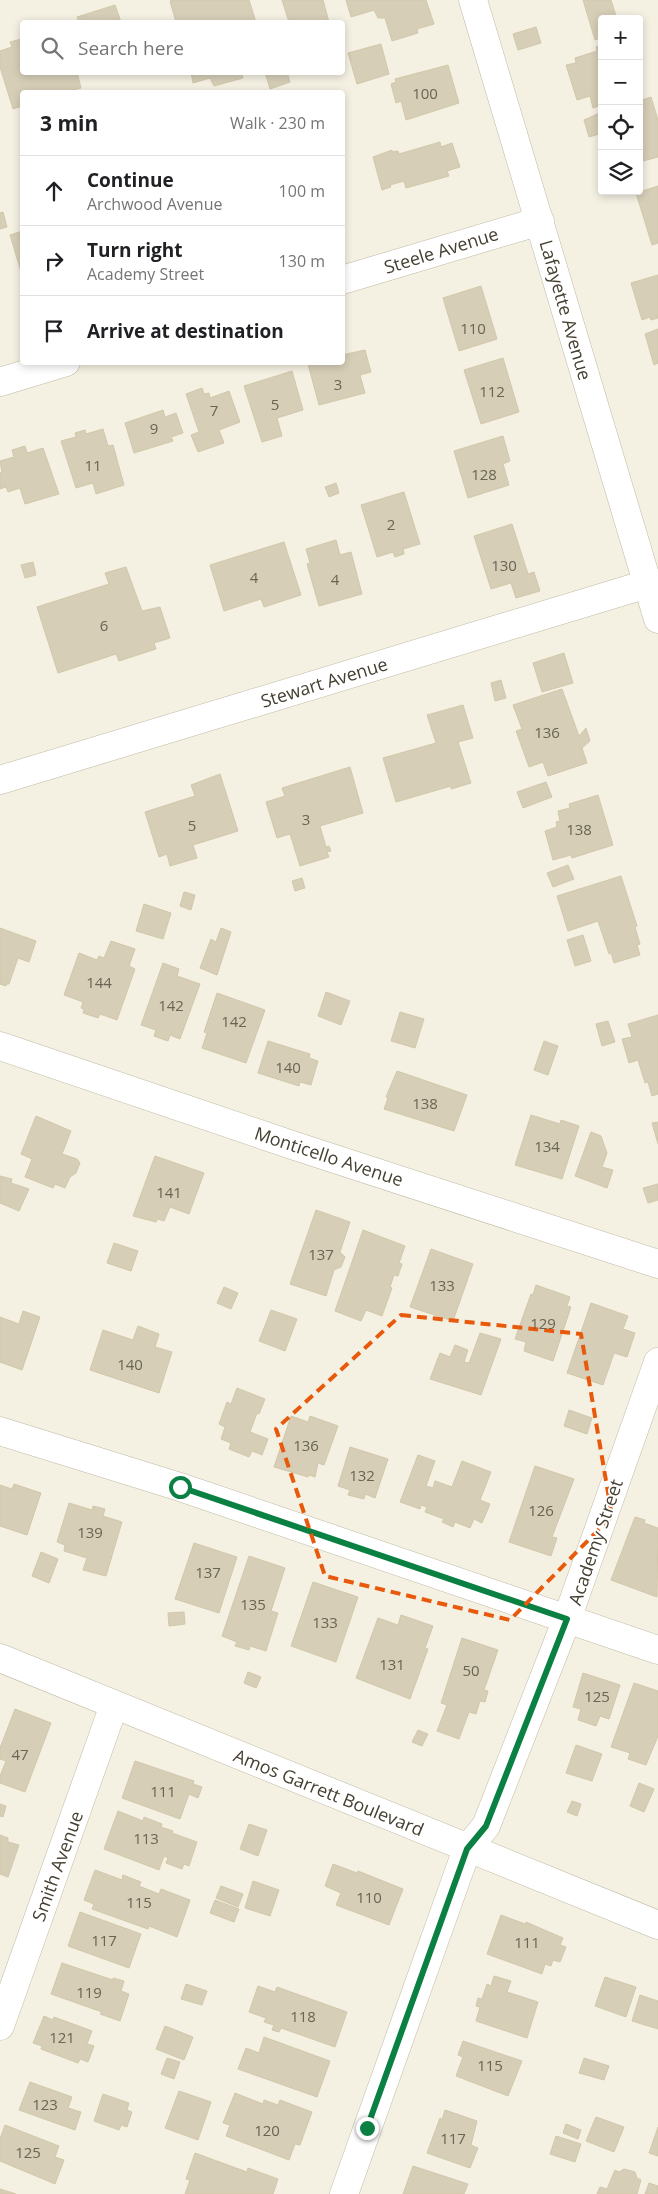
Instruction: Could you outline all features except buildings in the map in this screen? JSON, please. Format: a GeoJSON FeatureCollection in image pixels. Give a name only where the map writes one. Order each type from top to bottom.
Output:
{"type":"FeatureCollection","features":[{"type":"Feature","properties":{"kind":"street","name":"Lafayette Avenue"},"geometry":{"type":"LineString","coordinates":[[473,0],[658,619]]}},
{"type":"Feature","properties":{"kind":"street","name":"Steele Avenue"},"geometry":{"type":"LineString","coordinates":[[345,279],[540,220]]}},
{"type":"Feature","properties":{"kind":"street"},"geometry":{"type":"LineString","coordinates":[[0,382],[56,365]]}},
{"type":"Feature","properties":{"kind":"street","name":"Stewart Avenue"},"geometry":{"type":"LineString","coordinates":[[0,780],[647,584]]}},
{"type":"Feature","properties":{"kind":"street","name":"Monticello Avenue"},"geometry":{"type":"LineString","coordinates":[[0,1046],[296,1146],[658,1264]]}},
{"type":"Feature","properties":{"kind":"street","name":"Academy Street"},"geometry":{"type":"LineString","coordinates":[[344,2194],[467,1849],[486,1826],[567,1619],[658,1362]]}},
{"type":"Feature","properties":{"kind":"street"},"geometry":{"type":"LineString","coordinates":[[0,1431],[180,1487],[658,1650]]}},
{"type":"Feature","properties":{"kind":"street","name":"Amos Garrett Boulevard"},"geometry":{"type":"LineString","coordinates":[[0,1658],[658,1925]]}},
{"type":"Feature","properties":{"kind":"street","name":"Smith Avenue"},"geometry":{"type":"LineString","coordinates":[[0,2026],[114,1705]]}},
{"type":"Feature","properties":{"kind":"highlighted area"},"geometry":{"type":"Polygon","coordinates":[[[401,1315],[581,1334],[612,1516],[510,1620],[325,1576],[276,1429],[401,1315]]]}},
{"type":"Feature","properties":{"kind":"route"},"geometry":{"type":"LineString","coordinates":[[180,1487],[567,1619],[486,1826],[467,1849],[367,2128]]}}]}
